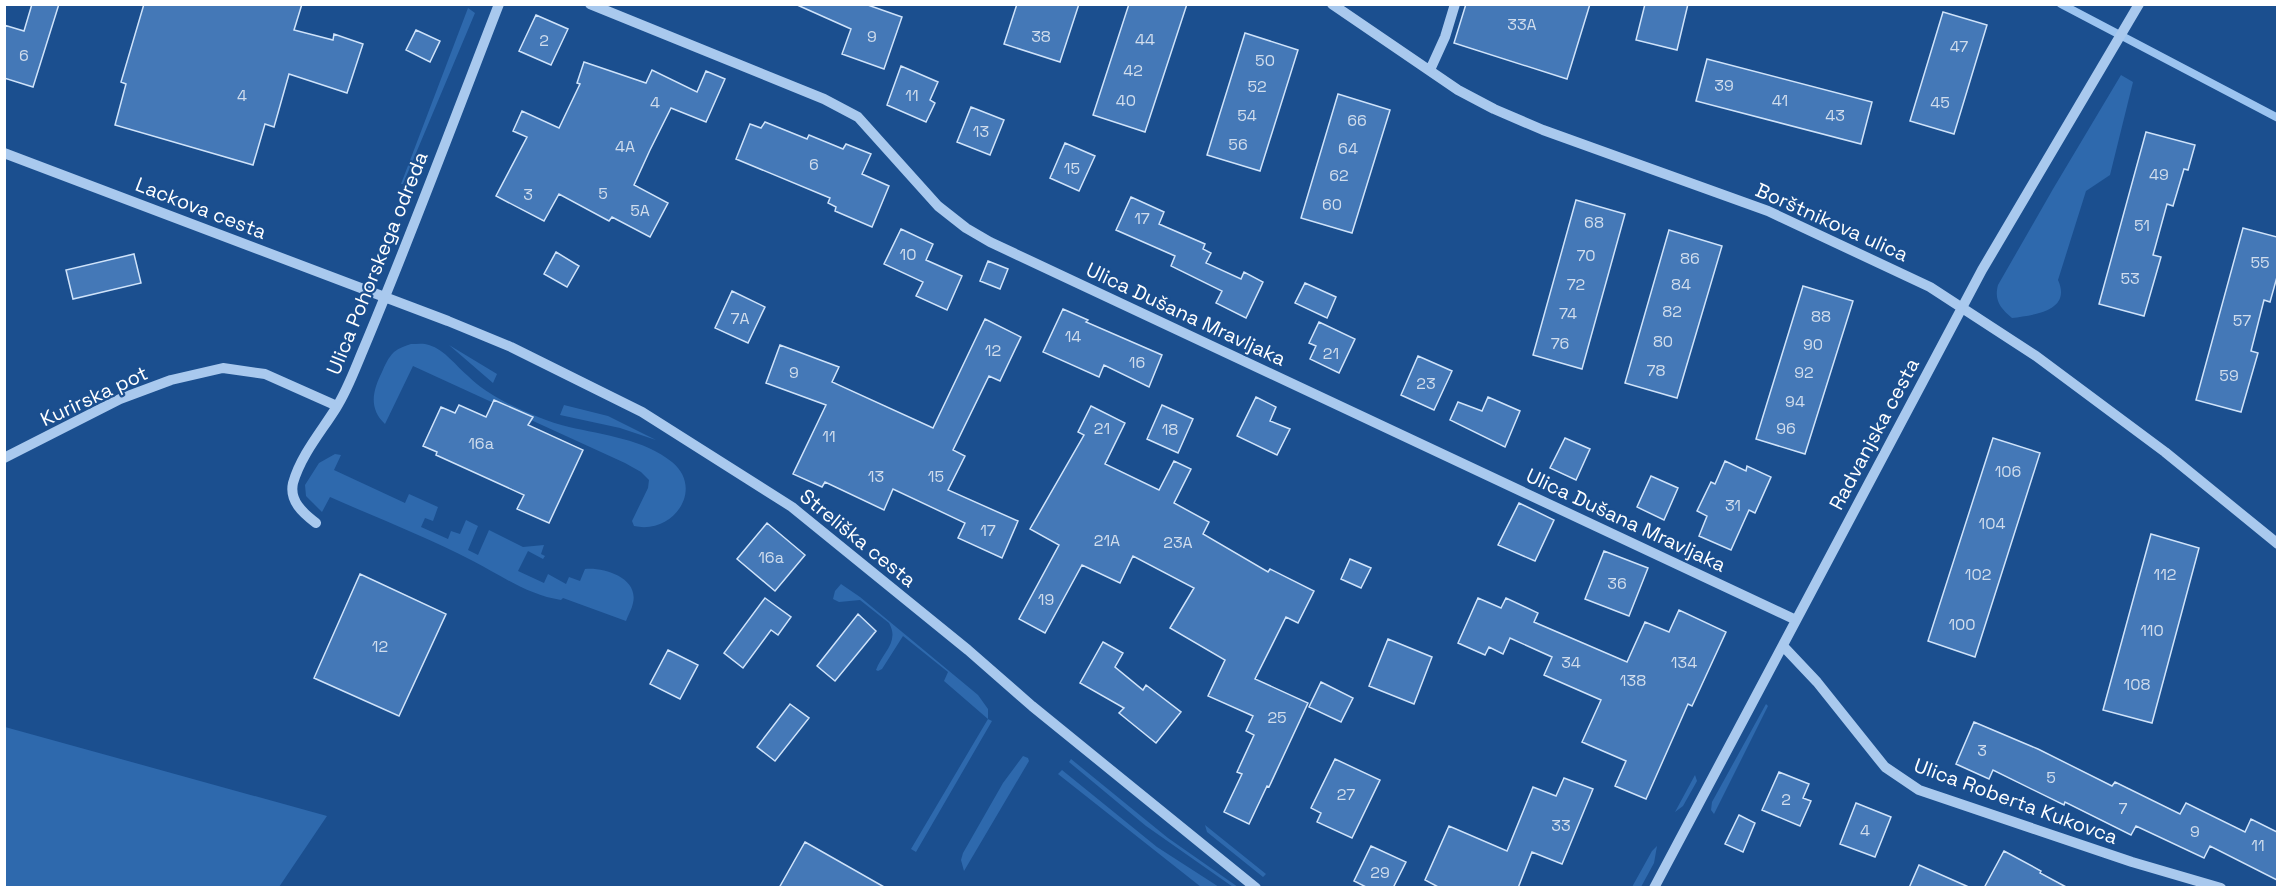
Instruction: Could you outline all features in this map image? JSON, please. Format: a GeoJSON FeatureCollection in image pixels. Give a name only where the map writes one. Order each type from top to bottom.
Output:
{"type":"FeatureCollection","features":[{"type":"Feature","properties":{"kind":"street","name":"Ulica Pohorskega odreda"},"geometry":{"type":"LineString","coordinates":[[316,523],[303,513],[294,499],[293,484],[313,442],[337,406],[410,239],[499,4]]}},
{"type":"Feature","properties":{"kind":"street","name":"Ulica Dušana Mravljaka"},"geometry":{"type":"LineString","coordinates":[[590,4],[824,99],[858,117],[938,207],[990,242],[1796,620]]}},
{"type":"Feature","properties":{"kind":"street","name":"Borštnikova ulica"},"geometry":{"type":"LineString","coordinates":[[1332,4],[1458,90],[1494,109],[1543,130],[1768,211],[1891,267],[1963,307],[2029,351],[2156,446],[2277,544]]}},
{"type":"Feature","properties":{"kind":"street"},"geometry":{"type":"LineString","coordinates":[[1430,70],[1445,37],[1455,4]]}},
{"type":"Feature","properties":{"kind":"street","name":"Radvanjska cesta"},"geometry":{"type":"LineString","coordinates":[[1654,888],[1982,270],[2139,4]]}},
{"type":"Feature","properties":{"kind":"street","name":"Lackova cesta"},"geometry":{"type":"LineString","coordinates":[[4,153],[385,297]]}},
{"type":"Feature","properties":{"kind":"street","name":"Streliška cesta"},"geometry":{"type":"LineString","coordinates":[[385,297],[512,347],[588,383],[642,412],[792,507],[1256,888]]}},
{"type":"Feature","properties":{"kind":"street","name":"Kurirska pot"},"geometry":{"type":"LineString","coordinates":[[4,458],[120,399],[171,380],[223,368],[265,374],[337,406]]}},
{"type":"Feature","properties":{"kind":"street","name":"Ulica Roberta Kukovca"},"geometry":{"type":"LineString","coordinates":[[1783,645],[1817,682],[1885,767],[1919,790],[2132,862],[2221,888]]}},
{"type":"Feature","properties":{"kind":"shaded area"},"geometry":{"type":"Polygon","coordinates":[[[468,8],[475,13],[403,184],[401,184],[468,8]]]}},
{"type":"Feature","properties":{"kind":"shaded area"},"geometry":{"type":"Polygon","coordinates":[[[2121,75],[2133,82],[2110,175],[2086,191],[2058,280],[2061,290],[2060,299],[2048,310],[2012,318],[1999,303],[1998,285],[2121,75]]]}},
{"type":"Feature","properties":{"kind":"shaded area"},"geometry":{"type":"Polygon","coordinates":[[[411,344],[435,347],[486,391],[529,413],[561,425],[636,443],[661,454],[681,473],[685,485],[685,496],[680,508],[661,524],[648,527],[634,526],[632,521],[648,488],[649,480],[641,472],[413,366],[385,424],[374,405],[376,385],[392,354],[411,344]]]}},
{"type":"Feature","properties":{"kind":"shaded area"},"geometry":{"type":"Polygon","coordinates":[[[449,345],[497,374],[493,383],[449,345]]]}},
{"type":"Feature","properties":{"kind":"shaded area"},"geometry":{"type":"Polygon","coordinates":[[[564,405],[608,416],[656,440],[620,428],[560,415],[564,405]]]}},
{"type":"Feature","properties":{"kind":"shaded area"},"geometry":{"type":"Polygon","coordinates":[[[335,454],[341,455],[334,470],[405,503],[409,494],[438,507],[433,521],[425,518],[421,527],[448,539],[451,531],[460,534],[466,520],[478,526],[468,550],[478,555],[489,530],[523,547],[544,545],[541,554],[545,556],[543,559],[528,551],[518,571],[544,583],[548,574],[566,584],[569,577],[580,581],[585,569],[601,570],[618,576],[631,587],[633,594],[626,621],[563,598],[561,600],[537,594],[438,544],[330,497],[322,512],[306,496],[305,485],[319,463],[335,454]]]}},
{"type":"Feature","properties":{"kind":"shaded area"},"geometry":{"type":"Polygon","coordinates":[[[841,584],[860,597],[978,695],[988,709],[988,719],[944,681],[948,672],[903,636],[882,669],[876,670],[891,642],[892,630],[889,623],[860,600],[839,602],[833,599],[835,591],[841,584]]]}},
{"type":"Feature","properties":{"kind":"shaded area"},"geometry":{"type":"Polygon","coordinates":[[[1766,704],[1768,706],[1714,814],[1711,810],[1712,802],[1766,704]]]}},
{"type":"Feature","properties":{"kind":"shaded area"},"geometry":{"type":"Polygon","coordinates":[[[988,719],[992,721],[916,852],[911,849],[988,719]]]}},
{"type":"Feature","properties":{"kind":"shaded area"},"geometry":{"type":"Polygon","coordinates":[[[5,727],[327,816],[279,887],[5,887],[5,727]]]}},
{"type":"Feature","properties":{"kind":"shaded area"},"geometry":{"type":"Polygon","coordinates":[[[1023,756],[1029,761],[964,871],[961,860],[963,853],[1003,783],[1023,756]]]}},
{"type":"Feature","properties":{"kind":"shaded area"},"geometry":{"type":"Polygon","coordinates":[[[1071,759],[1168,838],[1238,887],[1233,887],[1146,826],[1069,762],[1071,759]]]}},
{"type":"Feature","properties":{"kind":"shaded area"},"geometry":{"type":"Polygon","coordinates":[[[1062,770],[1157,847],[1219,887],[1201,887],[1058,774],[1062,770]]]}},
{"type":"Feature","properties":{"kind":"shaded area"},"geometry":{"type":"Polygon","coordinates":[[[1695,775],[1697,781],[1683,806],[1675,812],[1695,775]]]}},
{"type":"Feature","properties":{"kind":"shaded area"},"geometry":{"type":"Polygon","coordinates":[[[1205,825],[1266,874],[1263,877],[1207,832],[1205,825]]]}},
{"type":"Feature","properties":{"kind":"shaded area"},"geometry":{"type":"Polygon","coordinates":[[[1657,846],[1654,863],[1641,887],[1632,887],[1652,851],[1657,846]]]}},
{"type":"Feature","properties":{"kind":"building"},"geometry":{"type":"Polygon","coordinates":[[[32,4],[59,4],[33,87],[4,78],[4,25],[24,31],[32,4]]]}},
{"type":"Feature","properties":{"kind":"building"},"geometry":{"type":"Polygon","coordinates":[[[144,4],[302,4],[294,30],[333,40],[334,34],[363,44],[347,93],[289,74],[274,127],[265,124],[253,165],[115,125],[126,84],[121,82],[144,4]]]}},
{"type":"Feature","properties":{"kind":"building"},"geometry":{"type":"Polygon","coordinates":[[[795,4],[865,4],[902,17],[884,69],[842,54],[851,29],[795,4]]]}},
{"type":"Feature","properties":{"kind":"building"},"geometry":{"type":"Polygon","coordinates":[[[1017,4],[1079,4],[1060,62],[1004,44],[1017,4]]]}},
{"type":"Feature","properties":{"kind":"building"},"geometry":{"type":"Polygon","coordinates":[[[1129,4],[1187,4],[1145,132],[1093,115],[1129,4]]]}},
{"type":"Feature","properties":{"kind":"building"},"geometry":{"type":"Polygon","coordinates":[[[1466,4],[1590,4],[1567,79],[1454,43],[1466,4]]]}},
{"type":"Feature","properties":{"kind":"building"},"geometry":{"type":"Polygon","coordinates":[[[1645,4],[1688,4],[1677,50],[1636,40],[1645,4]]]}},
{"type":"Feature","properties":{"kind":"building"},"geometry":{"type":"Polygon","coordinates":[[[1943,12],[1987,25],[1954,134],[1910,121],[1943,12]]]}},
{"type":"Feature","properties":{"kind":"building"},"geometry":{"type":"Polygon","coordinates":[[[536,15],[568,29],[551,65],[519,51],[536,15]]]}},
{"type":"Feature","properties":{"kind":"building"},"geometry":{"type":"Polygon","coordinates":[[[416,30],[440,41],[430,62],[406,50],[416,30]]]}},
{"type":"Feature","properties":{"kind":"building"},"geometry":{"type":"Polygon","coordinates":[[[1245,33],[1298,50],[1260,171],[1207,155],[1245,33]]]}},
{"type":"Feature","properties":{"kind":"building"},"geometry":{"type":"Polygon","coordinates":[[[1707,59],[1872,102],[1861,144],[1696,101],[1707,59]]]}},
{"type":"Feature","properties":{"kind":"building"},"geometry":{"type":"Polygon","coordinates":[[[584,62],[646,83],[652,70],[697,92],[706,71],[725,79],[706,122],[671,108],[650,150],[634,185],[668,203],[650,237],[612,217],[609,221],[559,194],[544,221],[496,196],[527,137],[513,131],[522,111],[559,128],[580,84],[577,83],[584,62]]]}},
{"type":"Feature","properties":{"kind":"building"},"geometry":{"type":"Polygon","coordinates":[[[901,66],[938,82],[930,100],[935,103],[926,122],[887,105],[901,66]]]}},
{"type":"Feature","properties":{"kind":"building"},"geometry":{"type":"Polygon","coordinates":[[[1338,94],[1390,110],[1352,233],[1301,218],[1338,94]]]}},
{"type":"Feature","properties":{"kind":"building"},"geometry":{"type":"Polygon","coordinates":[[[971,107],[1004,120],[990,155],[957,142],[971,107]]]}},
{"type":"Feature","properties":{"kind":"building"},"geometry":{"type":"Polygon","coordinates":[[[765,122],[807,139],[809,135],[843,149],[846,144],[871,154],[862,174],[889,186],[872,227],[835,211],[836,207],[828,203],[830,198],[736,159],[750,124],[761,128],[765,122]]]}},
{"type":"Feature","properties":{"kind":"building"},"geometry":{"type":"Polygon","coordinates":[[[2146,132],[2195,145],[2188,170],[2184,169],[2173,206],[2167,204],[2153,255],[2161,257],[2144,316],[2099,304],[2146,132]]]}},
{"type":"Feature","properties":{"kind":"building"},"geometry":{"type":"Polygon","coordinates":[[[1065,143],[1095,156],[1079,191],[1050,178],[1065,143]]]}},
{"type":"Feature","properties":{"kind":"building"},"geometry":{"type":"Polygon","coordinates":[[[1131,197],[1164,212],[1159,224],[1205,244],[1203,249],[1211,253],[1206,263],[1241,279],[1244,272],[1263,282],[1246,318],[1216,303],[1222,291],[1171,266],[1175,256],[1116,230],[1131,197]]]}},
{"type":"Feature","properties":{"kind":"building"},"geometry":{"type":"Polygon","coordinates":[[[1576,200],[1625,214],[1582,369],[1533,355],[1576,200]]]}},
{"type":"Feature","properties":{"kind":"building"},"geometry":{"type":"Polygon","coordinates":[[[2243,228],[2277,237],[2277,277],[2270,302],[2264,300],[2251,351],[2258,353],[2241,412],[2196,400],[2243,228]]]}},
{"type":"Feature","properties":{"kind":"building"},"geometry":{"type":"Polygon","coordinates":[[[901,229],[933,244],[926,260],[962,276],[947,310],[916,296],[923,282],[884,264],[901,229]]]}},
{"type":"Feature","properties":{"kind":"building"},"geometry":{"type":"Polygon","coordinates":[[[1669,230],[1722,246],[1677,398],[1625,383],[1669,230]]]}},
{"type":"Feature","properties":{"kind":"building"},"geometry":{"type":"Polygon","coordinates":[[[556,252],[579,266],[567,287],[544,274],[556,252]]]}},
{"type":"Feature","properties":{"kind":"building"},"geometry":{"type":"Polygon","coordinates":[[[134,254],[141,283],[73,299],[66,270],[134,254]]]}},
{"type":"Feature","properties":{"kind":"building"},"geometry":{"type":"Polygon","coordinates":[[[988,261],[1008,269],[1000,289],[980,281],[988,261]]]}},
{"type":"Feature","properties":{"kind":"building"},"geometry":{"type":"Polygon","coordinates":[[[1305,283],[1336,297],[1327,318],[1295,303],[1305,283]]]}},
{"type":"Feature","properties":{"kind":"building"},"geometry":{"type":"Polygon","coordinates":[[[1803,286],[1853,301],[1805,454],[1756,439],[1803,286]]]}},
{"type":"Feature","properties":{"kind":"building"},"geometry":{"type":"Polygon","coordinates":[[[732,291],[765,307],[748,343],[715,328],[732,291]]]}},
{"type":"Feature","properties":{"kind":"building"},"geometry":{"type":"Polygon","coordinates":[[[1063,309],[1088,320],[1086,322],[1162,355],[1149,387],[1104,365],[1099,377],[1043,352],[1063,309]]]}},
{"type":"Feature","properties":{"kind":"building"},"geometry":{"type":"Polygon","coordinates":[[[985,319],[1021,337],[1000,381],[989,376],[953,450],[965,456],[948,490],[1018,521],[1002,558],[958,538],[965,523],[893,489],[884,510],[825,482],[822,487],[793,474],[826,405],[766,383],[780,345],[839,367],[832,382],[933,428],[985,319]]]}},
{"type":"Feature","properties":{"kind":"building"},"geometry":{"type":"Polygon","coordinates":[[[1319,322],[1355,339],[1339,373],[1310,359],[1316,346],[1309,343],[1319,322]]]}},
{"type":"Feature","properties":{"kind":"building"},"geometry":{"type":"Polygon","coordinates":[[[1418,356],[1452,371],[1434,410],[1401,395],[1418,356]]]}},
{"type":"Feature","properties":{"kind":"building"},"geometry":{"type":"Polygon","coordinates":[[[1256,397],[1276,407],[1270,421],[1290,429],[1277,455],[1237,436],[1256,397]]]}},
{"type":"Feature","properties":{"kind":"building"},"geometry":{"type":"Polygon","coordinates":[[[1488,397],[1520,411],[1505,447],[1450,420],[1458,402],[1482,411],[1488,397]]]}},
{"type":"Feature","properties":{"kind":"building"},"geometry":{"type":"Polygon","coordinates":[[[494,400],[533,417],[528,425],[583,450],[549,523],[517,509],[524,495],[436,455],[437,452],[423,446],[441,407],[455,413],[459,405],[486,417],[494,400]]]}},
{"type":"Feature","properties":{"kind":"building"},"geometry":{"type":"Polygon","coordinates":[[[1162,405],[1193,419],[1178,453],[1147,439],[1162,405]]]}},
{"type":"Feature","properties":{"kind":"building"},"geometry":{"type":"Polygon","coordinates":[[[1091,406],[1125,423],[1105,464],[1159,490],[1174,461],[1191,469],[1174,503],[1209,522],[1203,534],[1268,572],[1270,569],[1314,591],[1298,623],[1286,617],[1255,679],[1308,703],[1249,824],[1224,812],[1242,774],[1237,772],[1254,735],[1246,731],[1253,716],[1208,696],[1225,660],[1170,628],[1194,588],[1133,556],[1120,583],[1082,565],[1045,633],[1019,619],[1059,545],[1030,529],[1084,435],[1078,432],[1091,406]]]}},
{"type":"Feature","properties":{"kind":"building"},"geometry":{"type":"Polygon","coordinates":[[[1565,438],[1590,449],[1576,480],[1550,468],[1565,438]]]}},
{"type":"Feature","properties":{"kind":"building"},"geometry":{"type":"Polygon","coordinates":[[[1993,438],[2040,453],[1975,657],[1928,641],[1993,438]]]}},
{"type":"Feature","properties":{"kind":"building"},"geometry":{"type":"Polygon","coordinates":[[[1725,461],[1746,471],[1747,466],[1771,477],[1755,513],[1749,510],[1731,550],[1699,536],[1707,516],[1697,511],[1711,482],[1715,484],[1725,461]]]}},
{"type":"Feature","properties":{"kind":"building"},"geometry":{"type":"Polygon","coordinates":[[[1651,476],[1678,488],[1664,520],[1637,507],[1651,476]]]}},
{"type":"Feature","properties":{"kind":"building"},"geometry":{"type":"Polygon","coordinates":[[[1519,503],[1554,520],[1535,561],[1498,545],[1519,503]]]}},
{"type":"Feature","properties":{"kind":"building"},"geometry":{"type":"Polygon","coordinates":[[[767,523],[805,555],[775,591],[737,559],[767,523]]]}},
{"type":"Feature","properties":{"kind":"building"},"geometry":{"type":"Polygon","coordinates":[[[2151,534],[2199,548],[2152,723],[2103,710],[2151,534]]]}},
{"type":"Feature","properties":{"kind":"building"},"geometry":{"type":"Polygon","coordinates":[[[1604,551],[1648,568],[1629,616],[1585,599],[1604,551]]]}},
{"type":"Feature","properties":{"kind":"building"},"geometry":{"type":"Polygon","coordinates":[[[1350,559],[1371,568],[1361,588],[1341,579],[1350,559]]]}},
{"type":"Feature","properties":{"kind":"building"},"geometry":{"type":"Polygon","coordinates":[[[360,574],[446,614],[399,716],[314,678],[360,574]]]}},
{"type":"Feature","properties":{"kind":"building"},"geometry":{"type":"Polygon","coordinates":[[[765,598],[791,617],[778,635],[771,630],[743,668],[724,653],[765,598]]]}},
{"type":"Feature","properties":{"kind":"building"},"geometry":{"type":"Polygon","coordinates":[[[1478,598],[1501,608],[1506,598],[1538,613],[1534,622],[1627,662],[1645,622],[1669,632],[1679,610],[1726,632],[1692,706],[1688,704],[1646,799],[1615,786],[1626,761],[1582,742],[1601,700],[1544,675],[1552,657],[1510,638],[1503,654],[1489,647],[1485,655],[1458,643],[1478,598]]]}},
{"type":"Feature","properties":{"kind":"building"},"geometry":{"type":"Polygon","coordinates":[[[858,614],[876,631],[835,681],[817,666],[858,614]]]}},
{"type":"Feature","properties":{"kind":"building"},"geometry":{"type":"Polygon","coordinates":[[[1388,639],[1432,657],[1414,704],[1369,686],[1388,639]]]}},
{"type":"Feature","properties":{"kind":"building"},"geometry":{"type":"Polygon","coordinates":[[[1103,642],[1123,653],[1115,667],[1143,690],[1146,685],[1181,712],[1156,743],[1119,713],[1124,708],[1080,683],[1103,642]]]}},
{"type":"Feature","properties":{"kind":"building"},"geometry":{"type":"Polygon","coordinates":[[[668,650],[698,665],[680,699],[650,684],[668,650]]]}},
{"type":"Feature","properties":{"kind":"building"},"geometry":{"type":"Polygon","coordinates":[[[1321,682],[1353,698],[1341,722],[1309,707],[1321,682]]]}},
{"type":"Feature","properties":{"kind":"building"},"geometry":{"type":"Polygon","coordinates":[[[790,704],[809,718],[775,761],[757,747],[790,704]]]}},
{"type":"Feature","properties":{"kind":"building"},"geometry":{"type":"Polygon","coordinates":[[[1974,722],[2038,749],[2112,786],[2115,782],[2180,814],[2186,803],[2245,832],[2251,819],[2277,832],[2277,880],[2210,846],[2204,858],[2136,826],[2131,835],[1993,770],[1989,779],[1956,764],[1974,722]]]}},
{"type":"Feature","properties":{"kind":"building"},"geometry":{"type":"Polygon","coordinates":[[[1335,759],[1380,780],[1352,838],[1317,822],[1321,813],[1311,808],[1335,759]]]}},
{"type":"Feature","properties":{"kind":"building"},"geometry":{"type":"Polygon","coordinates":[[[1779,772],[1809,784],[1803,798],[1811,801],[1800,826],[1762,810],[1779,772]]]}},
{"type":"Feature","properties":{"kind":"building"},"geometry":{"type":"Polygon","coordinates":[[[1564,778],[1593,789],[1562,864],[1532,852],[1518,888],[1440,888],[1425,880],[1449,826],[1507,851],[1533,787],[1556,796],[1564,778]]]}},
{"type":"Feature","properties":{"kind":"building"},"geometry":{"type":"Polygon","coordinates":[[[1856,803],[1891,817],[1875,857],[1840,844],[1856,803]]]}},
{"type":"Feature","properties":{"kind":"building"},"geometry":{"type":"Polygon","coordinates":[[[1739,815],[1755,823],[1743,852],[1725,844],[1739,815]]]}},
{"type":"Feature","properties":{"kind":"building"},"geometry":{"type":"Polygon","coordinates":[[[805,842],[886,888],[779,888],[805,842]]]}},
{"type":"Feature","properties":{"kind":"building"},"geometry":{"type":"Polygon","coordinates":[[[1371,846],[1406,862],[1393,888],[1368,888],[1354,881],[1371,846]]]}},
{"type":"Feature","properties":{"kind":"building"},"geometry":{"type":"Polygon","coordinates":[[[2004,851],[2041,871],[2040,873],[2068,888],[1984,888],[2004,851]]]}},
{"type":"Feature","properties":{"kind":"building"},"geometry":{"type":"Polygon","coordinates":[[[1919,865],[1971,888],[1909,888],[1919,865]]]}},
{"type":"Feature","properties":{"kind":"waterway"},"geometry":{"type":"LineString","coordinates":[[2061,4],[2278,118]]}}]}
